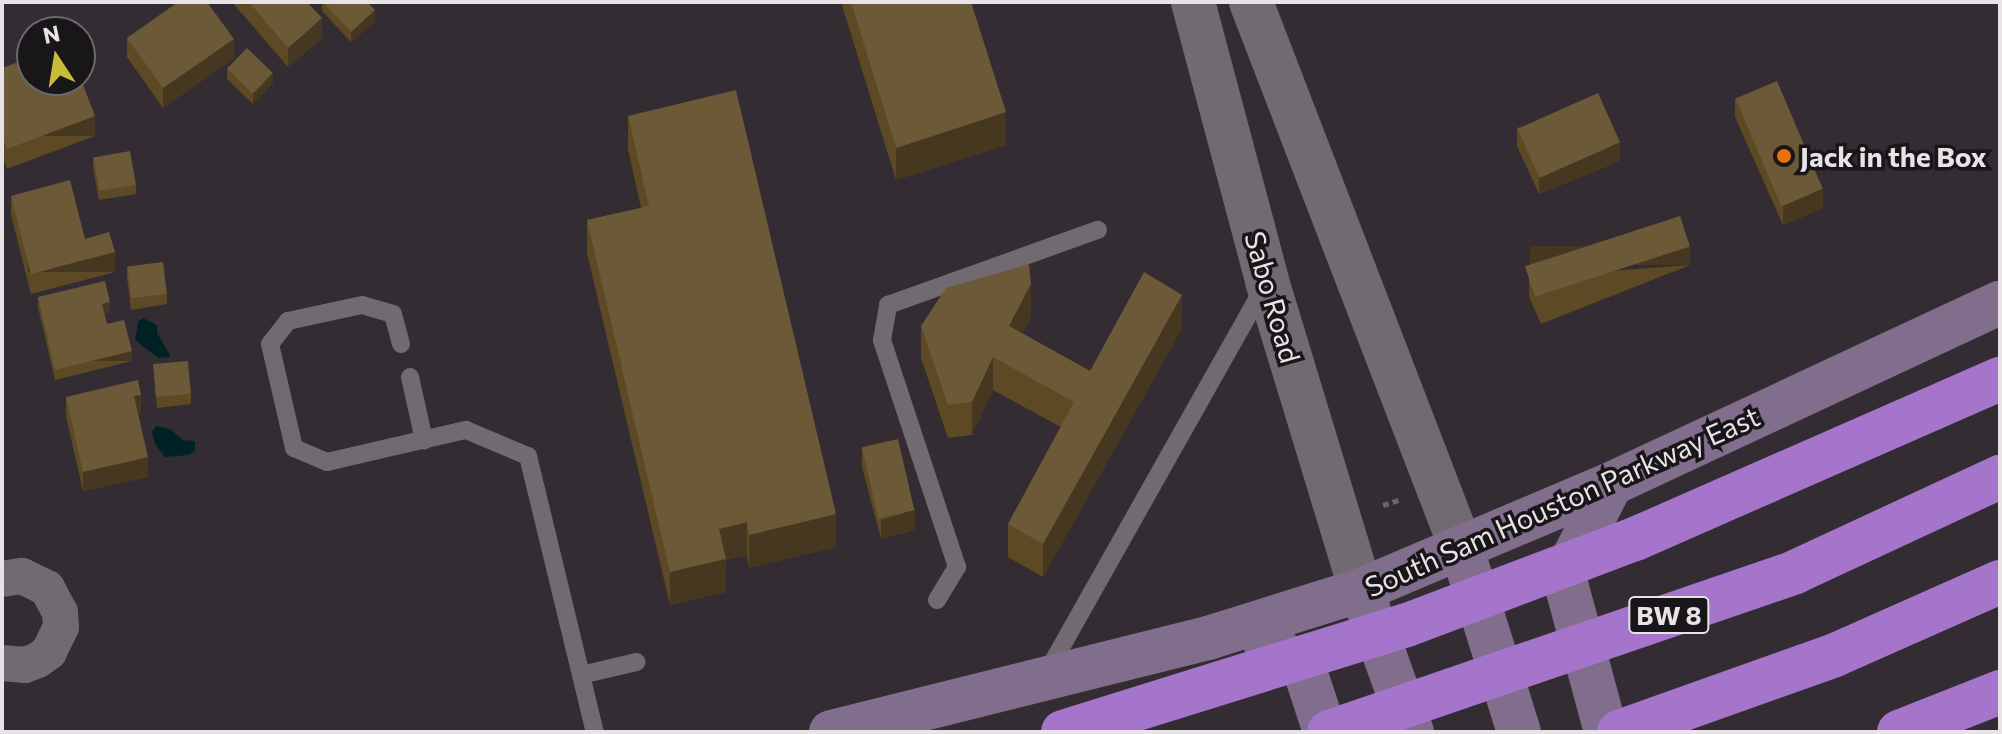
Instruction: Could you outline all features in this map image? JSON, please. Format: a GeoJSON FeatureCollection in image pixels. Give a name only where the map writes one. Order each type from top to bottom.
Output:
{"type":"FeatureCollection","features":[{"type":"Feature","properties":{"kind":"highway"},"geometry":{"type":"LineString","coordinates":[[1063,732],[1407,625],[1593,555],[2000,379]]}},
{"type":"Feature","properties":{"kind":"highway","name":"BW 8"},"geometry":{"type":"LineString","coordinates":[[1327,732],[1795,572],[2000,477]]}},
{"type":"Feature","properties":{"kind":"highway"},"geometry":{"type":"LineString","coordinates":[[1619,732],[1835,655],[2000,582]]}},
{"type":"Feature","properties":{"kind":"highway"},"geometry":{"type":"LineString","coordinates":[[1899,732],[2000,692]]}},
{"type":"Feature","properties":{"kind":"main road","name":"South Sam Houston Parkway East"},"geometry":{"type":"LineString","coordinates":[[831,732],[1208,638],[1361,590],[1462,550],[1611,484],[2000,303]]}},
{"type":"Feature","properties":{"kind":"main road"},"geometry":{"type":"LineString","coordinates":[[1606,732],[1564,576],[1611,484]]}},
{"type":"Feature","properties":{"kind":"main road"},"geometry":{"type":"LineString","coordinates":[[1462,550],[1519,732]]}},
{"type":"Feature","properties":{"kind":"main road"},"geometry":{"type":"LineString","coordinates":[[1361,590],[1412,732]]}},
{"type":"Feature","properties":{"kind":"main road"},"geometry":{"type":"LineString","coordinates":[[1208,638],[1271,644],[1305,671],[1327,732]]}},
{"type":"Feature","properties":{"kind":"street","name":"Sabo Road"},"geometry":{"type":"LineString","coordinates":[[1193,2],[1267,281],[1361,590]]}},
{"type":"Feature","properties":{"kind":"street"},"geometry":{"type":"LineString","coordinates":[[1251,2],[1462,550]]}},
{"type":"Feature","properties":{"kind":"street"},"geometry":{"type":"LineString","coordinates":[[2,663],[25,665],[38,660],[49,652],[61,627],[60,612],[47,588],[4,571]]}},
{"type":"Feature","properties":{"kind":"lane"},"geometry":{"type":"LineString","coordinates":[[937,600],[957,567],[882,340],[888,305],[1098,230]]}},
{"type":"Feature","properties":{"kind":"lane"},"geometry":{"type":"LineString","coordinates":[[1042,680],[1267,281]]}},
{"type":"Feature","properties":{"kind":"lane"},"geometry":{"type":"LineString","coordinates":[[401,344],[393,314],[362,305],[288,321],[270,344],[294,448],[327,462],[466,430],[528,456],[595,732]]}},
{"type":"Feature","properties":{"kind":"lane"},"geometry":{"type":"LineString","coordinates":[[410,377],[424,440]]}},
{"type":"Feature","properties":{"kind":"lane"},"geometry":{"type":"LineString","coordinates":[[581,675],[637,662]]}},
{"type":"Feature","properties":{"kind":"path"},"geometry":{"type":"LineString","coordinates":[[1383,505],[1403,499]]}},
{"type":"Feature","properties":{"kind":"water"},"geometry":{"type":"Polygon","coordinates":[[[143,318],[157,325],[157,333],[171,357],[158,358],[135,340],[138,322],[143,318]]]}},
{"type":"Feature","properties":{"kind":"water"},"geometry":{"type":"Polygon","coordinates":[[[156,426],[170,429],[183,440],[195,441],[195,450],[189,455],[165,457],[155,444],[152,432],[156,426]]]}},
{"type":"Feature","properties":{"kind":"building"},"geometry":{"type":"Polygon","coordinates":[[[178,2],[207,2],[234,39],[163,88],[127,38],[178,2]]]}},
{"type":"Feature","properties":{"kind":"building"},"geometry":{"type":"Polygon","coordinates":[[[249,2],[307,2],[322,18],[288,48],[249,2]]]}},
{"type":"Feature","properties":{"kind":"building"},"geometry":{"type":"Polygon","coordinates":[[[323,2],[367,2],[375,10],[351,32],[323,2]]]}},
{"type":"Feature","properties":{"kind":"building"},"geometry":{"type":"Polygon","coordinates":[[[851,2],[971,2],[1006,112],[896,148],[851,2]]]}},
{"type":"Feature","properties":{"kind":"building"},"geometry":{"type":"Polygon","coordinates":[[[247,48],[273,73],[253,94],[227,69],[247,48]]]}},
{"type":"Feature","properties":{"kind":"building"},"geometry":{"type":"Polygon","coordinates":[[[16,63],[16,96],[87,96],[95,116],[7,149],[2,136],[2,68],[16,63]]]}},
{"type":"Feature","properties":{"kind":"building"},"geometry":{"type":"Polygon","coordinates":[[[1777,81],[1823,189],[1781,206],[1736,99],[1777,81]]]}},
{"type":"Feature","properties":{"kind":"building"},"geometry":{"type":"Polygon","coordinates":[[[736,90],[836,514],[749,535],[747,522],[719,529],[726,559],[670,572],[587,220],[649,206],[628,116],[736,90]]]}},
{"type":"Feature","properties":{"kind":"building"},"geometry":{"type":"Polygon","coordinates":[[[1598,93],[1620,142],[1540,178],[1518,129],[1598,93]]]}},
{"type":"Feature","properties":{"kind":"building"},"geometry":{"type":"Polygon","coordinates":[[[130,151],[136,184],[99,191],[94,157],[130,151]]]}},
{"type":"Feature","properties":{"kind":"building"},"geometry":{"type":"Polygon","coordinates":[[[70,180],[85,239],[109,232],[115,252],[31,274],[11,196],[70,180]]]}},
{"type":"Feature","properties":{"kind":"building"},"geometry":{"type":"Polygon","coordinates":[[[1680,216],[1690,246],[1535,297],[1525,266],[1680,216]]]}},
{"type":"Feature","properties":{"kind":"building"},"geometry":{"type":"Polygon","coordinates":[[[163,262],[167,294],[131,298],[127,266],[163,262]]]}},
{"type":"Feature","properties":{"kind":"building"},"geometry":{"type":"Polygon","coordinates":[[[1029,264],[1031,284],[1009,326],[1090,371],[1144,272],[1182,295],[1043,544],[1008,524],[1074,402],[993,357],[972,402],[948,405],[921,326],[946,288],[1029,264]]]}},
{"type":"Feature","properties":{"kind":"building"},"geometry":{"type":"Polygon","coordinates":[[[105,281],[110,302],[102,304],[107,324],[124,320],[132,351],[55,370],[38,297],[105,281]]]}},
{"type":"Feature","properties":{"kind":"building"},"geometry":{"type":"Polygon","coordinates":[[[188,361],[191,394],[156,397],[153,364],[188,361]]]}},
{"type":"Feature","properties":{"kind":"building"},"geometry":{"type":"Polygon","coordinates":[[[138,380],[141,395],[134,396],[148,457],[83,472],[66,397],[138,380]]]}},
{"type":"Feature","properties":{"kind":"building"},"geometry":{"type":"Polygon","coordinates":[[[898,439],[914,510],[878,518],[862,447],[898,439]]]}},
{"type":"Feature","properties":{"kind":"place","name":"Jack in the Box"},"geometry":{"type":"Point","coordinates":[1784,156]}}]}
